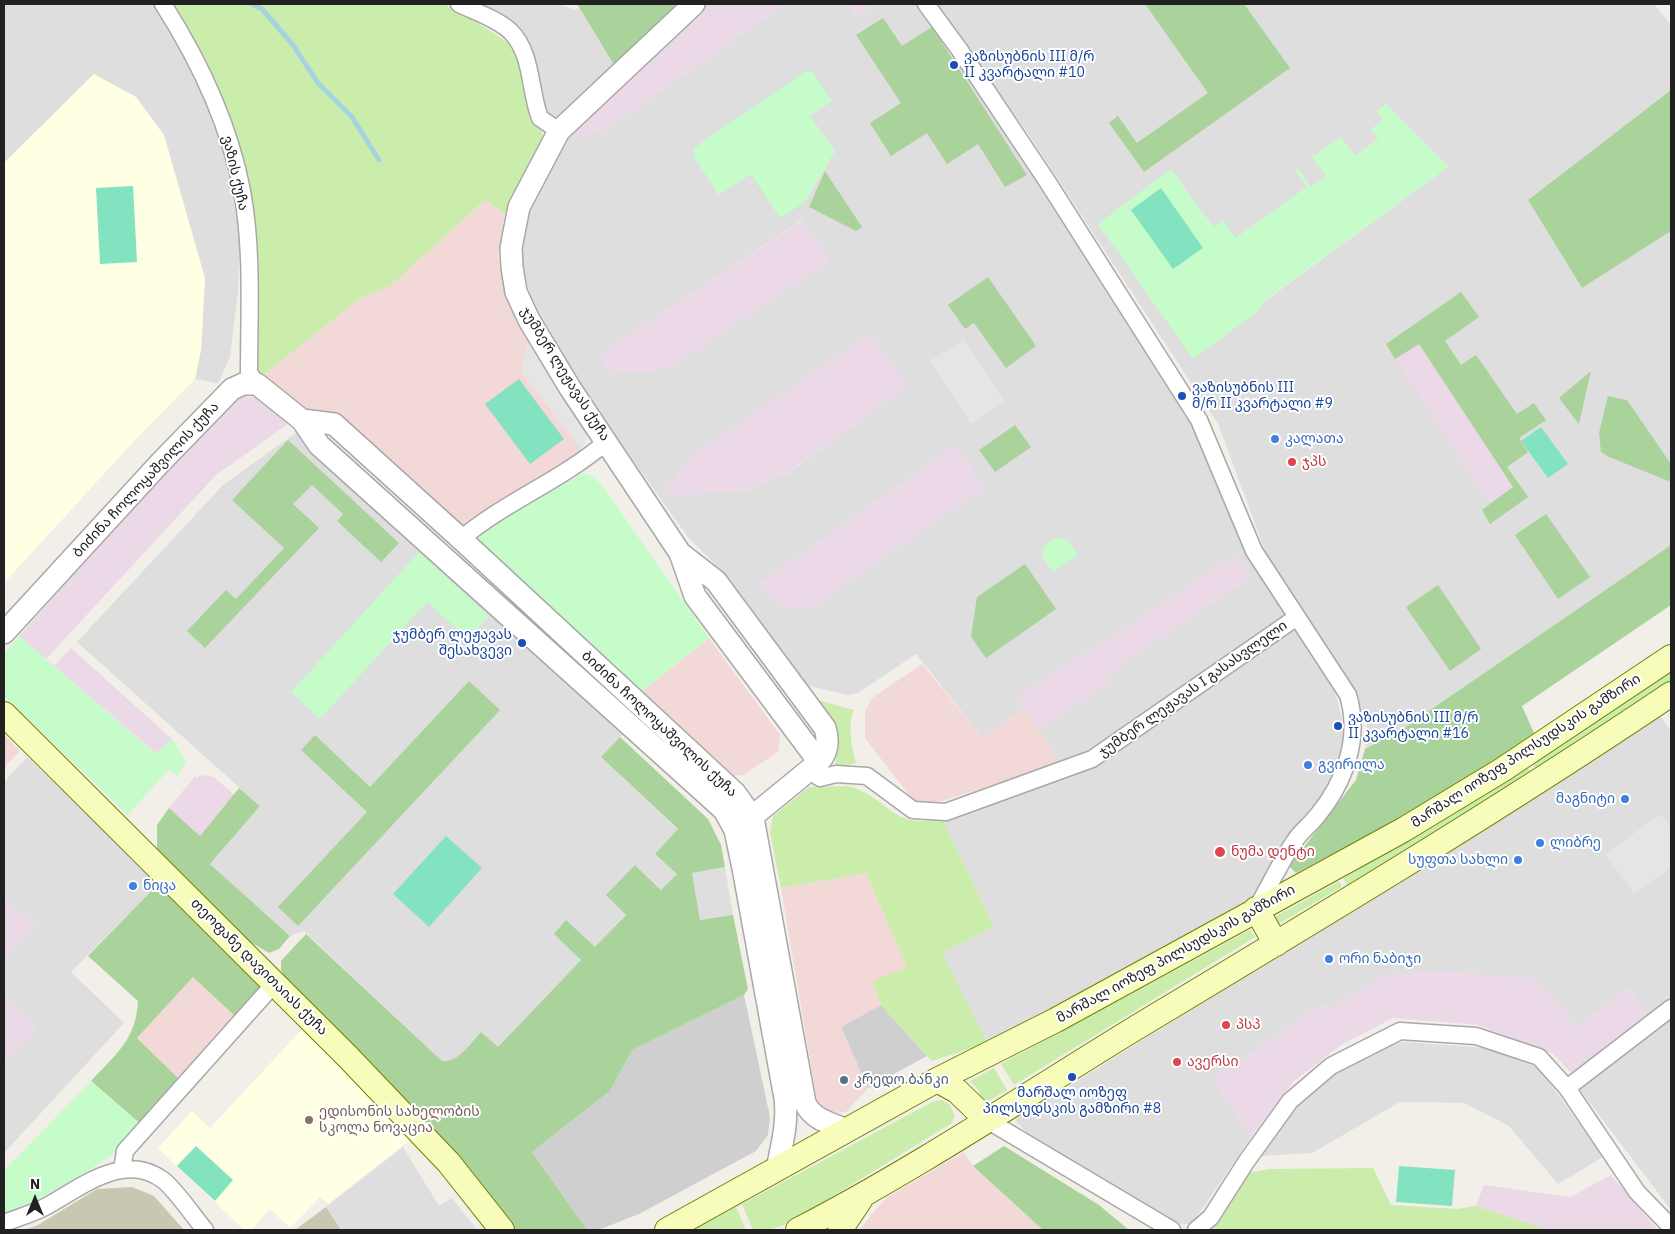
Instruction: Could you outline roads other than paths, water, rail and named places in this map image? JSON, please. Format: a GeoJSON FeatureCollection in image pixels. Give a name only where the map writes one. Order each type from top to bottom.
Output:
{"type":"FeatureCollection","features":[{"type":"Feature","properties":{"kind":"main road","name":"მარშალ იოზეფ პილსუდსკის გამზირი"},"geometry":{"type":"LineString","coordinates":[[675,1227],[937,1080],[1064,1015],[1256,909],[1335,869],[1471,790],[1671,657]]}},
{"type":"Feature","properties":{"kind":"main road"},"geometry":{"type":"LineString","coordinates":[[798,1230],[863,1197],[1276,944],[1561,768],[1671,694]]}},
{"type":"Feature","properties":{"kind":"main road","name":"თეოფანე დავითაიას ქუჩა"},"geometry":{"type":"LineString","coordinates":[[4,714],[275,983],[450,1163],[502,1230]]}},
{"type":"Feature","properties":{"kind":"main road"},"geometry":{"type":"LineString","coordinates":[[1256,909],[1276,944]]}},
{"type":"Feature","properties":{"kind":"main road"},"geometry":{"type":"LineString","coordinates":[[937,1080],[957,1090],[987,1120]]}},
{"type":"Feature","properties":{"kind":"main road"},"geometry":{"type":"LineString","coordinates":[[840,1230],[863,1197]]}},
{"type":"Feature","properties":{"kind":"street","name":"ვაზის ქუჩა"},"geometry":{"type":"LineString","coordinates":[[163,4],[191,48],[210,88],[222,118],[242,191],[247,237],[249,373],[256,384]]}},
{"type":"Feature","properties":{"kind":"street"},"geometry":{"type":"LineString","coordinates":[[460,4],[499,23],[519,41],[526,58],[540,118],[560,131]]}},
{"type":"Feature","properties":{"kind":"street","name":"ჯუმბერ ლეჟავას ქუჩა"},"geometry":{"type":"LineString","coordinates":[[694,4],[560,131],[519,207],[511,248],[512,267],[516,292],[529,320],[606,442],[680,553],[695,596],[815,767]]}},
{"type":"Feature","properties":{"kind":"street"},"geometry":{"type":"LineString","coordinates":[[926,4],[959,48],[1047,180],[1199,420],[1254,551],[1344,686],[1353,711],[1353,731],[1347,765],[1337,788],[1317,816],[1295,840],[1256,909]]}},
{"type":"Feature","properties":{"kind":"street","name":"ბიძინა ჩოლოყაშვილის ქუჩა"},"geometry":{"type":"LineString","coordinates":[[4,633],[160,463],[232,389],[243,384],[256,384],[302,420],[319,445],[724,810],[735,830],[786,1104],[786,1131],[777,1169]]}},
{"type":"Feature","properties":{"kind":"street","name":"ბიძინა ჩოლოყაშვილის ქუჩა"},"geometry":{"type":"LineString","coordinates":[[302,420],[334,424],[735,794],[753,818],[805,1103],[810,1113],[819,1119],[847,1130]]}},
{"type":"Feature","properties":{"kind":"street"},"geometry":{"type":"LineString","coordinates":[[457,570],[467,545],[481,522],[581,463],[606,442]]}},
{"type":"Feature","properties":{"kind":"street","name":"ჯუმბერ ლეჟავას I გასასვლელი"},"geometry":{"type":"LineString","coordinates":[[815,767],[820,778],[836,774],[867,776],[913,810],[946,812],[1092,759],[1297,617]]}},
{"type":"Feature","properties":{"kind":"street"},"geometry":{"type":"LineString","coordinates":[[536,642],[552,625]]}},
{"type":"Feature","properties":{"kind":"street"},"geometry":{"type":"LineString","coordinates":[[617,715],[631,697]]}},
{"type":"Feature","properties":{"kind":"street"},"geometry":{"type":"LineString","coordinates":[[735,830],[753,818],[815,767]]}},
{"type":"Feature","properties":{"kind":"street"},"geometry":{"type":"LineString","coordinates":[[122,1170],[125,1152],[275,983]]}},
{"type":"Feature","properties":{"kind":"street"},"geometry":{"type":"LineString","coordinates":[[1567,1088],[1671,1008]]}},
{"type":"Feature","properties":{"kind":"street"},"geometry":{"type":"LineString","coordinates":[[1196,1230],[1211,1218],[1246,1162],[1290,1101],[1331,1066],[1400,1031],[1476,1036],[1539,1057],[1567,1088],[1637,1192],[1671,1226]]}},
{"type":"Feature","properties":{"kind":"street"},"geometry":{"type":"LineString","coordinates":[[987,1120],[1172,1230]]}},
{"type":"Feature","properties":{"kind":"street"},"geometry":{"type":"LineString","coordinates":[[4,1224],[41,1208],[105,1173],[122,1170],[142,1171],[163,1180],[205,1230]]}},
{"type":"Feature","properties":{"kind":"waterway"},"geometry":{"type":"LineString","coordinates":[[252,4],[262,9],[293,45],[318,83],[352,117],[379,160]]}},
{"type":"Feature","properties":{"kind":"place","name":"ვაზისუბნის III მ/რ II კვარტალი #10"},"geometry":{"type":"Point","coordinates":[954,65]}},
{"type":"Feature","properties":{"kind":"place","name":"ვაზისუბნის III მ/რ II კვარტალი #9"},"geometry":{"type":"Point","coordinates":[1182,396]}},
{"type":"Feature","properties":{"kind":"place","name":"კალათა"},"geometry":{"type":"Point","coordinates":[1275,439]}},
{"type":"Feature","properties":{"kind":"place","name":"ჯპს"},"geometry":{"type":"Point","coordinates":[1292,462]}},
{"type":"Feature","properties":{"kind":"place","name":"ჯუმბერ ლეჟავას შესახვევი"},"geometry":{"type":"Point","coordinates":[522,643]}},
{"type":"Feature","properties":{"kind":"place","name":"ვაზისუბნის III მ/რ II კვარტალი #16"},"geometry":{"type":"Point","coordinates":[1338,726]}},
{"type":"Feature","properties":{"kind":"place","name":"გვირილა"},"geometry":{"type":"Point","coordinates":[1308,765]}},
{"type":"Feature","properties":{"kind":"place","name":"მაგნიტი"},"geometry":{"type":"Point","coordinates":[1625,799]}},
{"type":"Feature","properties":{"kind":"place","name":"ლიბრე"},"geometry":{"type":"Point","coordinates":[1540,843]}},
{"type":"Feature","properties":{"kind":"place","name":"ნუმა დენტი"},"geometry":{"type":"Point","coordinates":[1220,852]}},
{"type":"Feature","properties":{"kind":"place","name":"სუფთა სახლი"},"geometry":{"type":"Point","coordinates":[1518,860]}},
{"type":"Feature","properties":{"kind":"place","name":"ნიცა"},"geometry":{"type":"Point","coordinates":[133,886]}},
{"type":"Feature","properties":{"kind":"place","name":"ორი ნაბიჯი"},"geometry":{"type":"Point","coordinates":[1329,959]}},
{"type":"Feature","properties":{"kind":"place","name":"პსპ"},"geometry":{"type":"Point","coordinates":[1226,1025]}},
{"type":"Feature","properties":{"kind":"place","name":"ავერსი"},"geometry":{"type":"Point","coordinates":[1177,1062]}},
{"type":"Feature","properties":{"kind":"place","name":"მარშალ იოზეფ პილსუდსკის გამზირი #8"},"geometry":{"type":"Point","coordinates":[1072,1077]}},
{"type":"Feature","properties":{"kind":"place","name":"კრედო ბანკი"},"geometry":{"type":"Point","coordinates":[844,1080]}},
{"type":"Feature","properties":{"kind":"place","name":"ედისონის სახელობის სკოლა ნოვაცია"},"geometry":{"type":"Point","coordinates":[309,1120]}}]}
